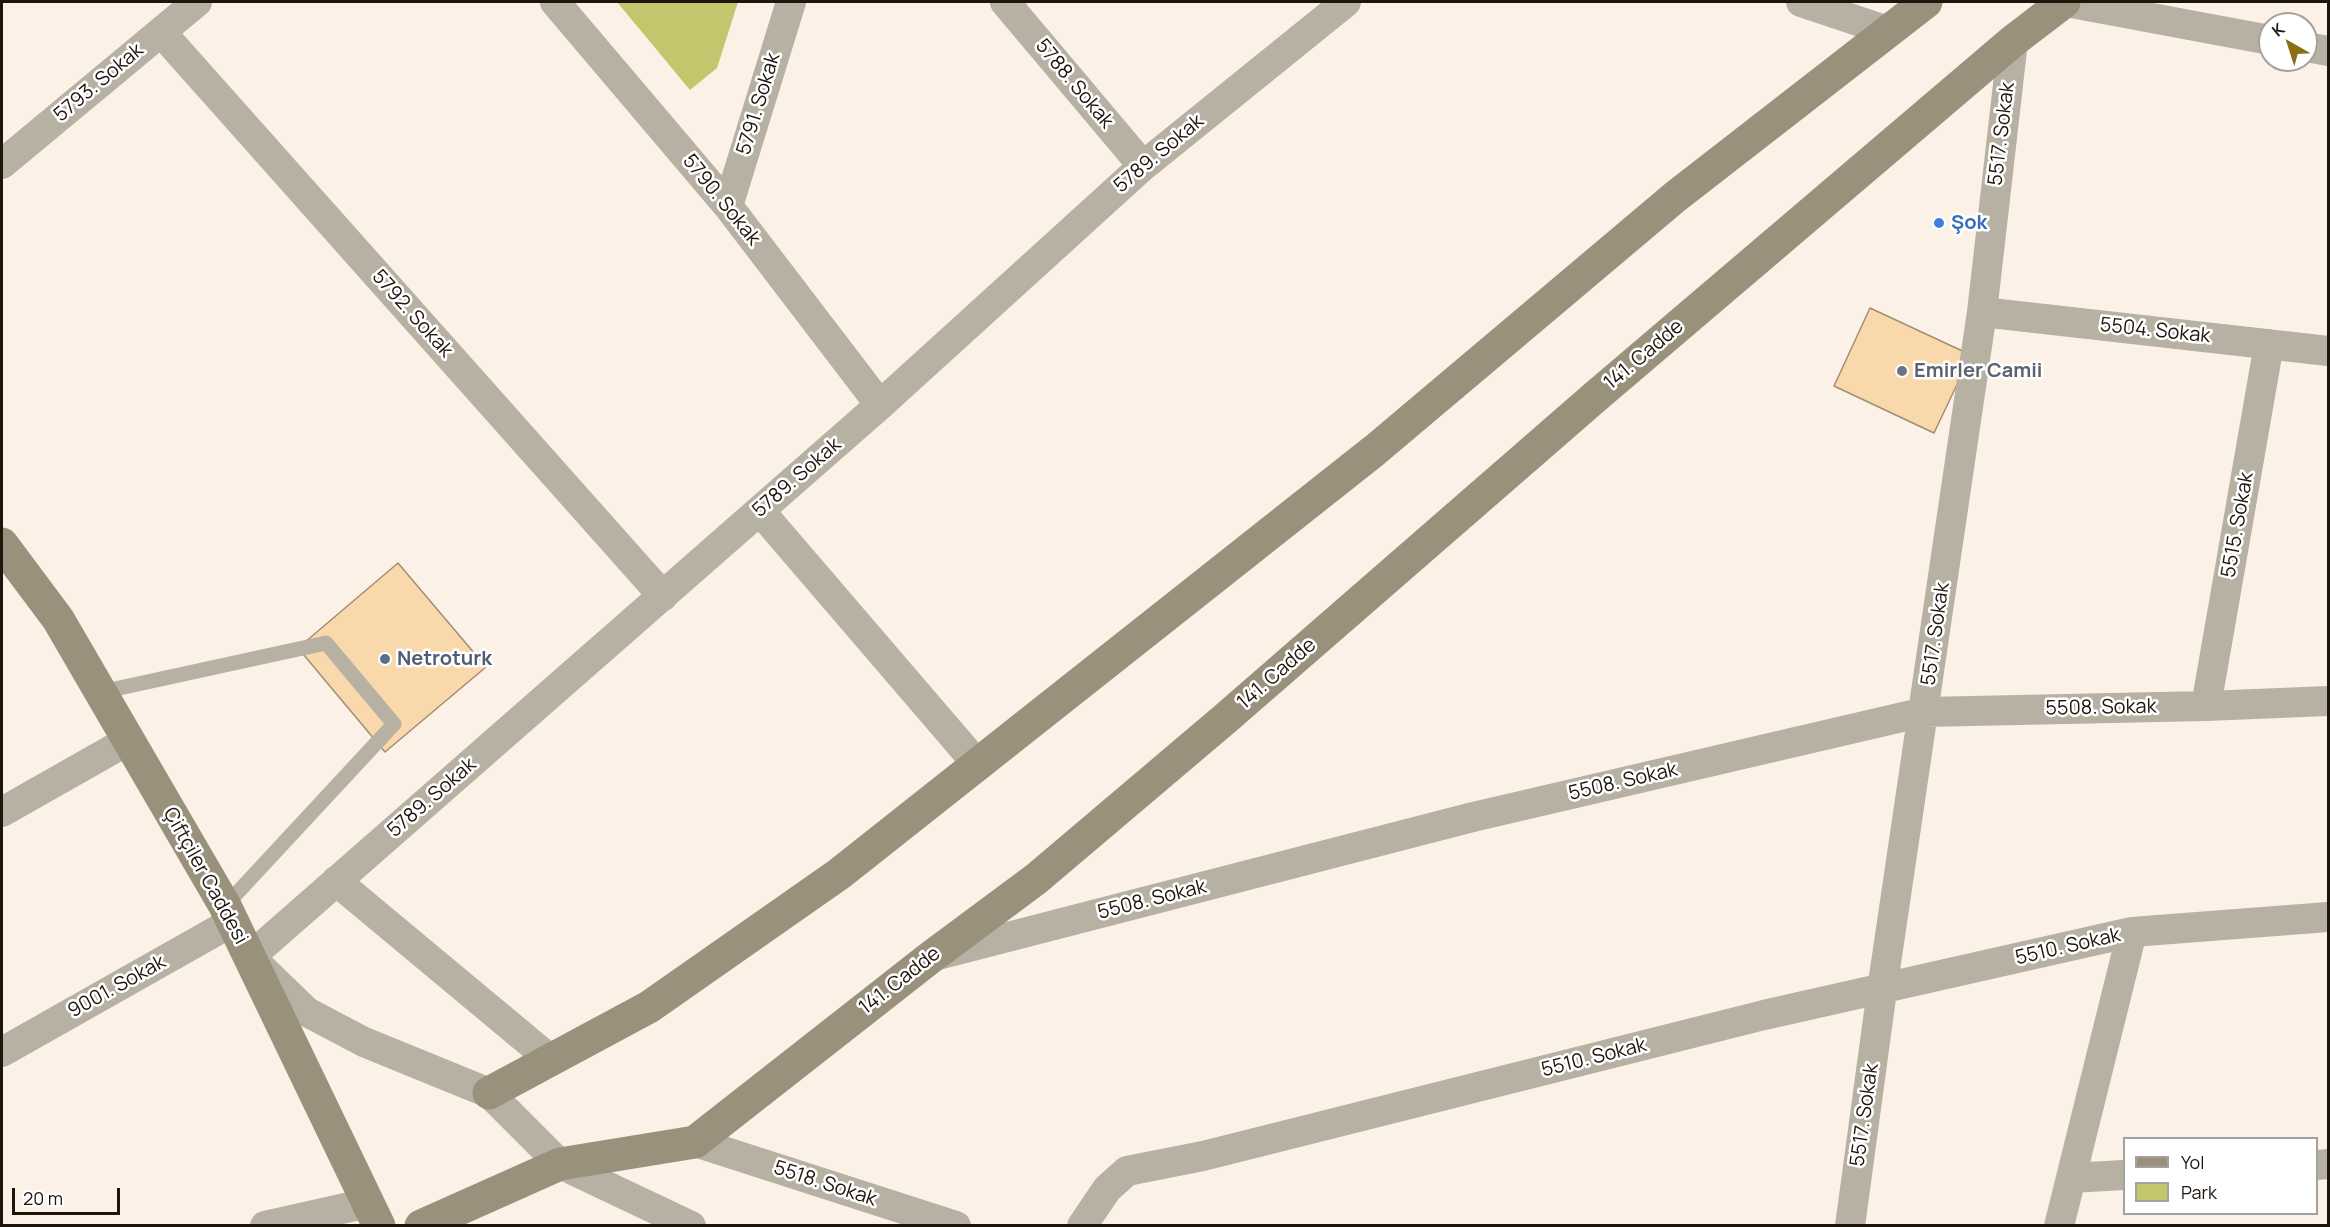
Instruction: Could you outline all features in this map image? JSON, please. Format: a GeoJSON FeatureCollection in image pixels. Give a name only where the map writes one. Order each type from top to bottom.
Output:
{"type":"FeatureCollection","features":[{"type":"Feature","properties":{"kind":"street","name":"5793. Sokak"},"geometry":{"type":"LineString","coordinates":[[2,164],[197,2]]}},
{"type":"Feature","properties":{"kind":"street","name":"5790. Sokak"},"geometry":{"type":"LineString","coordinates":[[555,2],[728,206],[880,405]]}},
{"type":"Feature","properties":{"kind":"street","name":"5791. Sokak"},"geometry":{"type":"LineString","coordinates":[[728,206],[791,2]]}},
{"type":"Feature","properties":{"kind":"street","name":"5788. Sokak"},"geometry":{"type":"LineString","coordinates":[[1005,2],[1143,166]]}},
{"type":"Feature","properties":{"kind":"street","name":"5789. Sokak"},"geometry":{"type":"LineString","coordinates":[[250,957],[880,405],[1143,166],[1346,2]]}},
{"type":"Feature","properties":{"kind":"street"},"geometry":{"type":"LineString","coordinates":[[1801,2],[1888,31]]}},
{"type":"Feature","properties":{"kind":"street"},"geometry":{"type":"LineString","coordinates":[[489,1093],[658,1000],[839,874],[1375,450],[1675,197],[1926,2]]}},
{"type":"Feature","properties":{"kind":"street"},"geometry":{"type":"LineString","coordinates":[[2065,2],[2258,38]]}},
{"type":"Feature","properties":{"kind":"street","name":"141. Cadde"},"geometry":{"type":"LineString","coordinates":[[421,1226],[560,1164],[695,1142],[931,957],[1036,879],[1217,726],[1595,397],[2013,41],[2065,2]]}},
{"type":"Feature","properties":{"kind":"street","name":"5792. Sokak"},"geometry":{"type":"LineString","coordinates":[[161,32],[663,596]]}},
{"type":"Feature","properties":{"kind":"street","name":"5517. Sokak"},"geometry":{"type":"LineString","coordinates":[[1850,1226],[1882,990],[1982,312],[2013,41]]}},
{"type":"Feature","properties":{"kind":"street","name":"5504. Sokak"},"geometry":{"type":"LineString","coordinates":[[1982,312],[2328,351]]}},
{"type":"Feature","properties":{"kind":"street","name":"5515. Sokak"},"geometry":{"type":"LineString","coordinates":[[2206,706],[2269,344]]}},
{"type":"Feature","properties":{"kind":"street"},"geometry":{"type":"LineString","coordinates":[[760,511],[978,765]]}},
{"type":"Feature","properties":{"kind":"street","name":"Çiftçiler Caddesi"},"geometry":{"type":"LineString","coordinates":[[2,547],[58,619],[229,914],[374,1214]]}},
{"type":"Feature","properties":{"kind":"street","name":"5508. Sokak"},"geometry":{"type":"LineString","coordinates":[[931,957],[1473,817],[1924,712],[2328,701]]}},
{"type":"Feature","properties":{"kind":"street"},"geometry":{"type":"LineString","coordinates":[[2,812],[129,740]]}},
{"type":"Feature","properties":{"kind":"street"},"geometry":{"type":"LineString","coordinates":[[336,881],[551,1060]]}},
{"type":"Feature","properties":{"kind":"street","name":"9001. Sokak"},"geometry":{"type":"LineString","coordinates":[[2,1052],[229,914]]}},
{"type":"Feature","properties":{"kind":"street","name":"5510. Sokak"},"geometry":{"type":"LineString","coordinates":[[1082,1226],[1107,1190],[1127,1171],[1203,1156],[1764,1015],[2132,932],[2328,917]]}},
{"type":"Feature","properties":{"kind":"street"},"geometry":{"type":"LineString","coordinates":[[2059,1226],[2132,932]]}},
{"type":"Feature","properties":{"kind":"street"},"geometry":{"type":"LineString","coordinates":[[250,957],[307,1012],[364,1042],[489,1093],[560,1164],[691,1226]]}},
{"type":"Feature","properties":{"kind":"street","name":"5518. Sokak"},"geometry":{"type":"LineString","coordinates":[[695,1142],[956,1226]]}},
{"type":"Feature","properties":{"kind":"street"},"geometry":{"type":"LineString","coordinates":[[2071,1178],[2123,1175]]}},
{"type":"Feature","properties":{"kind":"street"},"geometry":{"type":"LineString","coordinates":[[265,1226],[374,1214]]}},
{"type":"Feature","properties":{"kind":"lane"},"geometry":{"type":"LineString","coordinates":[[101,692],[326,643],[394,724],[229,914]]}},
{"type":"Feature","properties":{"kind":"green space"},"geometry":{"type":"Polygon","coordinates":[[[617,2],[738,2],[717,68],[690,90],[617,2]]]}},
{"type":"Feature","properties":{"kind":"building","name":"Emirler Camii"},"geometry":{"type":"Polygon","coordinates":[[[1870,308],[1971,355],[1934,433],[1834,386],[1870,308]]]}},
{"type":"Feature","properties":{"kind":"building"},"geometry":{"type":"Polygon","coordinates":[[[398,563],[486,667],[385,752],[298,648],[398,563]]]}},
{"type":"Feature","properties":{"kind":"place","name":"Şok"},"geometry":{"type":"Point","coordinates":[1939,223]}},
{"type":"Feature","properties":{"kind":"place","name":"Emirler Camii"},"geometry":{"type":"Point","coordinates":[1902,371]}},
{"type":"Feature","properties":{"kind":"place","name":"Netroturk"},"geometry":{"type":"Point","coordinates":[385,659]}}]}
